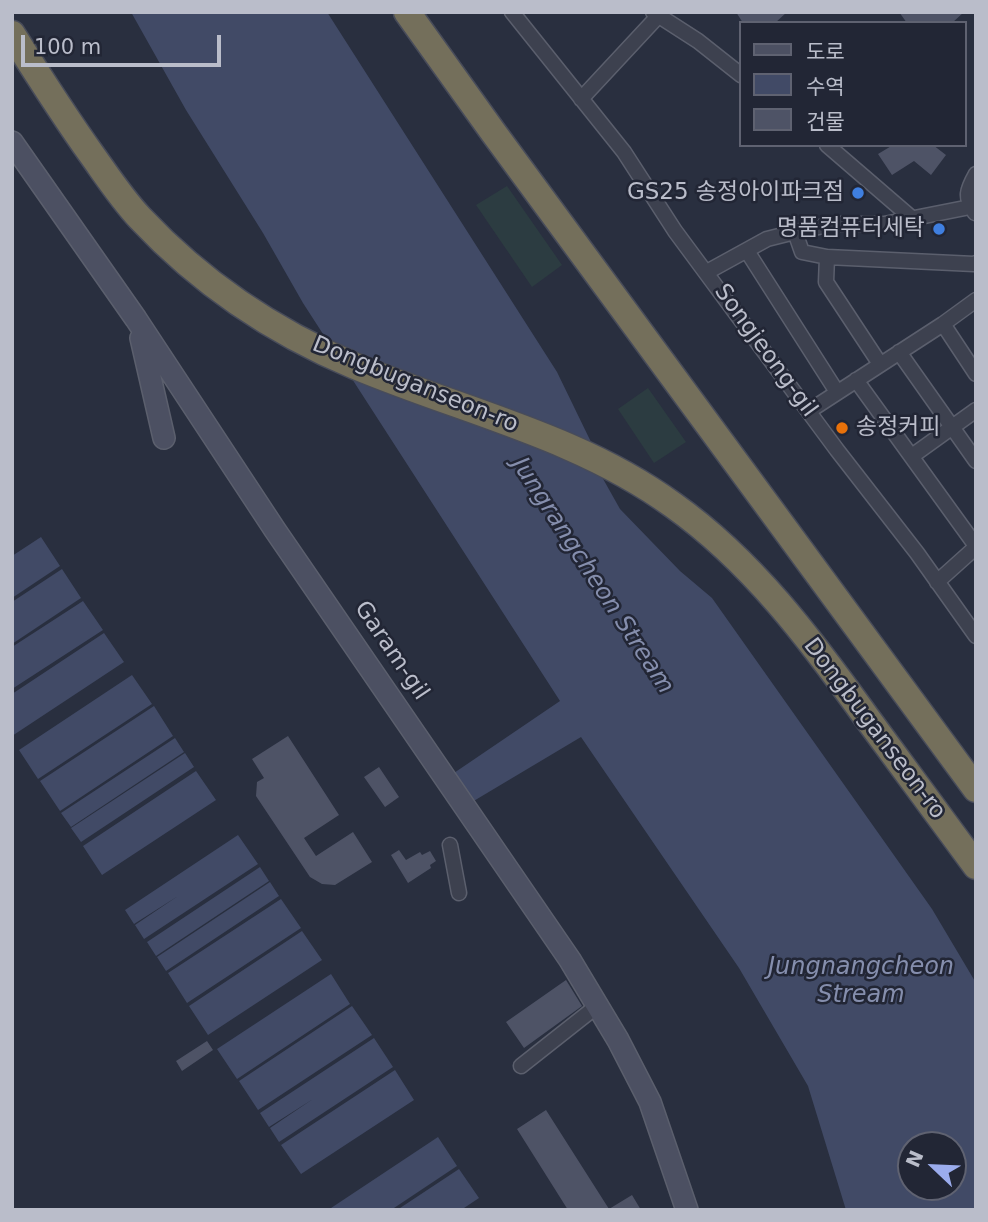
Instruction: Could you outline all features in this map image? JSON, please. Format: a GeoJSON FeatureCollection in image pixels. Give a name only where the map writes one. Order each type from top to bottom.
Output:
{"type":"FeatureCollection","features":[{"type":"Feature","properties":{"kind":"highway","name":"Dongbuganseon-ro"},"geometry":{"type":"LineString","coordinates":[[407,12],[976,789]]}},
{"type":"Feature","properties":{"kind":"highway"},"geometry":{"type":"LineString","coordinates":[[414,12],[424,37]]}},
{"type":"Feature","properties":{"kind":"highway","name":"Dongbuganseon-ro"},"geometry":{"type":"LineString","coordinates":[[12,34],[82,142],[138,216],[207,279],[248,309],[308,344],[354,366],[592,456],[644,485],[690,517],[718,541],[791,618],[976,866]]}},
{"type":"Feature","properties":{"kind":"highway"},"geometry":{"type":"LineString","coordinates":[[12,61],[82,142]]}},
{"type":"Feature","properties":{"kind":"street","name":"Songjeong-gil"},"geometry":{"type":"LineString","coordinates":[[512,12],[624,152],[675,231],[976,636]]}},
{"type":"Feature","properties":{"kind":"street"},"geometry":{"type":"LineString","coordinates":[[581,99],[658,14],[740,74]]}},
{"type":"Feature","properties":{"kind":"street","name":"Garam-gil"},"geometry":{"type":"LineString","coordinates":[[12,142],[136,319],[275,530],[570,960],[649,1102],[687,1210]]}},
{"type":"Feature","properties":{"kind":"street"},"geometry":{"type":"LineString","coordinates":[[829,147],[914,220]]}},
{"type":"Feature","properties":{"kind":"street"},"geometry":{"type":"LineString","coordinates":[[707,272],[768,239],[795,232],[833,224],[884,225],[973,211],[966,199],[976,174]]}},
{"type":"Feature","properties":{"kind":"street"},"geometry":{"type":"LineString","coordinates":[[795,232],[802,252],[827,257],[976,263]]}},
{"type":"Feature","properties":{"kind":"street"},"geometry":{"type":"LineString","coordinates":[[747,251],[837,392]]}},
{"type":"Feature","properties":{"kind":"street"},"geometry":{"type":"LineString","coordinates":[[827,257],[826,282],[880,365]]}},
{"type":"Feature","properties":{"kind":"street"},"geometry":{"type":"LineString","coordinates":[[809,411],[976,300]]}},
{"type":"Feature","properties":{"kind":"street"},"geometry":{"type":"LineString","coordinates":[[136,319],[164,438]]}},
{"type":"Feature","properties":{"kind":"street"},"geometry":{"type":"LineString","coordinates":[[943,324],[976,374]]}},
{"type":"Feature","properties":{"kind":"street"},"geometry":{"type":"LineString","coordinates":[[899,352],[976,461]]}},
{"type":"Feature","properties":{"kind":"street"},"geometry":{"type":"LineString","coordinates":[[856,380],[976,546],[937,582]]}},
{"type":"Feature","properties":{"kind":"street"},"geometry":{"type":"LineString","coordinates":[[912,456],[976,410]]}},
{"type":"Feature","properties":{"kind":"street"},"geometry":{"type":"LineString","coordinates":[[450,845],[459,893]]}},
{"type":"Feature","properties":{"kind":"street"},"geometry":{"type":"LineString","coordinates":[[521,1066],[597,1006]]}},
{"type":"Feature","properties":{"kind":"shaded area"},"geometry":{"type":"Polygon","coordinates":[[[507,186],[562,265],[532,287],[476,205],[507,186]]]}},
{"type":"Feature","properties":{"kind":"shaded area"},"geometry":{"type":"Polygon","coordinates":[[[648,388],[686,442],[654,463],[618,409],[648,388]]]}},
{"type":"Feature","properties":{"kind":"water","name":"Jungnangcheon Stream"},"geometry":{"type":"Polygon","coordinates":[[[131,12],[327,12],[557,372],[591,442],[602,477],[620,509],[680,571],[712,598],[932,909],[976,983],[976,1210],[846,1210],[808,1086],[739,968],[581,737],[472,802],[451,775],[560,701],[303,303],[186,110],[131,12]]]}},
{"type":"Feature","properties":{"kind":"water"},"geometry":{"type":"Polygon","coordinates":[[[41,537],[60,566],[12,598],[12,556],[41,537]]]}},
{"type":"Feature","properties":{"kind":"water"},"geometry":{"type":"Polygon","coordinates":[[[62,569],[81,598],[12,644],[12,602],[62,569]]]}},
{"type":"Feature","properties":{"kind":"water"},"geometry":{"type":"Polygon","coordinates":[[[83,601],[103,630],[12,689],[12,647],[83,601]]]}},
{"type":"Feature","properties":{"kind":"water"},"geometry":{"type":"Polygon","coordinates":[[[104,633],[124,662],[12,736],[12,694],[104,633]]]}},
{"type":"Feature","properties":{"kind":"water"},"geometry":{"type":"Polygon","coordinates":[[[132,675],[152,704],[38,779],[19,750],[132,675]]]}},
{"type":"Feature","properties":{"kind":"water"},"geometry":{"type":"Polygon","coordinates":[[[154,706],[173,736],[60,811],[40,781],[154,706]]]}},
{"type":"Feature","properties":{"kind":"water"},"geometry":{"type":"Polygon","coordinates":[[[175,738],[184,752],[71,827],[61,813],[175,738]]]}},
{"type":"Feature","properties":{"kind":"water"},"geometry":{"type":"Polygon","coordinates":[[[185,753],[194,767],[81,842],[71,828],[185,753]]]}},
{"type":"Feature","properties":{"kind":"water"},"geometry":{"type":"Polygon","coordinates":[[[196,771],[216,800],[102,875],[83,846],[196,771]]]}},
{"type":"Feature","properties":{"kind":"water"},"geometry":{"type":"Polygon","coordinates":[[[238,835],[258,864],[144,939],[135,925],[178,896],[134,924],[125,910],[238,835]]]}},
{"type":"Feature","properties":{"kind":"water"},"geometry":{"type":"Polygon","coordinates":[[[260,867],[269,881],[156,956],[147,942],[260,867]]]}},
{"type":"Feature","properties":{"kind":"water"},"geometry":{"type":"Polygon","coordinates":[[[270,882],[279,896],[166,971],[157,957],[270,882]]]}},
{"type":"Feature","properties":{"kind":"water"},"geometry":{"type":"Polygon","coordinates":[[[281,899],[301,928],[187,1003],[168,973],[281,899]]]}},
{"type":"Feature","properties":{"kind":"water"},"geometry":{"type":"Polygon","coordinates":[[[302,931],[322,960],[208,1035],[189,1006],[302,931]]]}},
{"type":"Feature","properties":{"kind":"water"},"geometry":{"type":"Polygon","coordinates":[[[331,974],[350,1004],[237,1079],[217,1049],[331,974]]]}},
{"type":"Feature","properties":{"kind":"water"},"geometry":{"type":"Polygon","coordinates":[[[352,1006],[372,1035],[258,1110],[239,1081],[352,1006]]]}},
{"type":"Feature","properties":{"kind":"water"},"geometry":{"type":"Polygon","coordinates":[[[374,1038],[393,1067],[279,1142],[270,1128],[313,1099],[269,1127],[260,1113],[374,1038]]]}},
{"type":"Feature","properties":{"kind":"water"},"geometry":{"type":"Polygon","coordinates":[[[395,1070],[414,1100],[301,1174],[281,1145],[395,1070]]]}},
{"type":"Feature","properties":{"kind":"water"},"geometry":{"type":"Polygon","coordinates":[[[438,1137],[457,1166],[391,1210],[328,1210],[438,1137]]]}},
{"type":"Feature","properties":{"kind":"water"},"geometry":{"type":"Polygon","coordinates":[[[459,1169],[479,1198],[461,1210],[397,1210],[459,1169]]]}},
{"type":"Feature","properties":{"kind":"building"},"geometry":{"type":"Polygon","coordinates":[[[736,12],[787,12],[777,21],[742,21],[736,12]]]}},
{"type":"Feature","properties":{"kind":"building"},"geometry":{"type":"Polygon","coordinates":[[[899,12],[964,12],[954,21],[906,21],[899,12]]]}},
{"type":"Feature","properties":{"kind":"building"},"geometry":{"type":"Polygon","coordinates":[[[890,147],[936,147],[946,155],[931,175],[914,161],[892,175],[878,154],[890,147]]]}},
{"type":"Feature","properties":{"kind":"building"},"geometry":{"type":"Polygon","coordinates":[[[288,736],[339,815],[304,838],[316,856],[353,832],[372,862],[335,885],[322,884],[310,877],[256,796],[257,782],[264,778],[252,759],[288,736]]]}},
{"type":"Feature","properties":{"kind":"building"},"geometry":{"type":"Polygon","coordinates":[[[379,767],[399,797],[385,807],[364,777],[379,767]]]}},
{"type":"Feature","properties":{"kind":"building"},"geometry":{"type":"Polygon","coordinates":[[[399,850],[406,860],[420,852],[422,855],[430,851],[436,861],[430,865],[431,868],[408,883],[391,855],[399,850]]]}},
{"type":"Feature","properties":{"kind":"building"},"geometry":{"type":"Polygon","coordinates":[[[566,980],[582,1006],[524,1048],[506,1022],[566,980]]]}},
{"type":"Feature","properties":{"kind":"building"},"geometry":{"type":"Polygon","coordinates":[[[207,1041],[213,1050],[182,1071],[176,1061],[207,1041]]]}},
{"type":"Feature","properties":{"kind":"building"},"geometry":{"type":"Polygon","coordinates":[[[546,1110],[609,1209],[632,1195],[641,1210],[568,1210],[517,1129],[546,1110]]]}},
{"type":"Feature","properties":{"kind":"place","name":"GS25 송정아이파크점"},"geometry":{"type":"Point","coordinates":[858,193]}},
{"type":"Feature","properties":{"kind":"place","name":"명품컴퓨터세탁"},"geometry":{"type":"Point","coordinates":[939,229]}},
{"type":"Feature","properties":{"kind":"place","name":"송정커피"},"geometry":{"type":"Point","coordinates":[842,428]}},
{"type":"Feature","properties":{"kind":"water label","name":"Jungrangcheon Stream"},"geometry":{"type":"Point","coordinates":[592,576]}}]}
